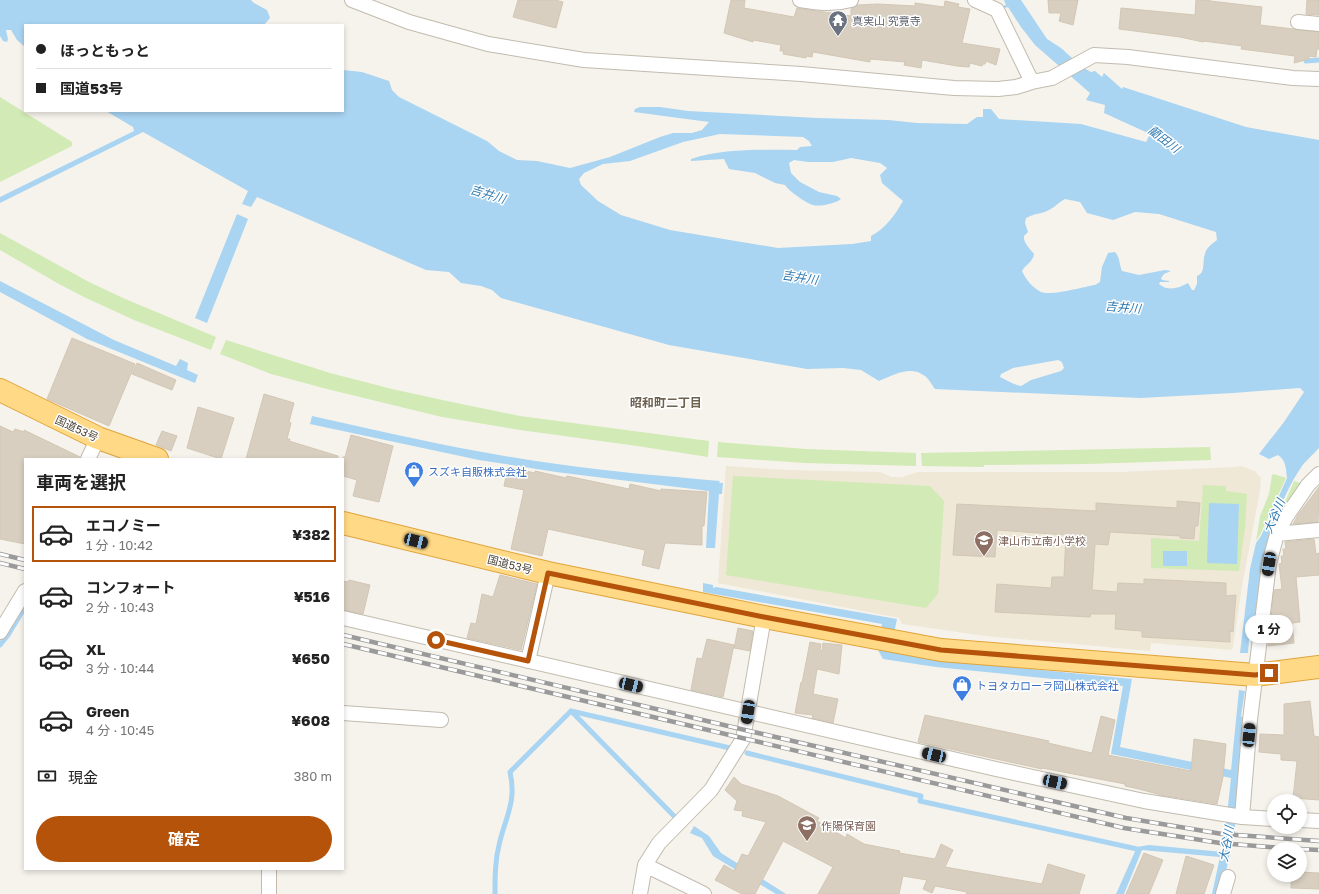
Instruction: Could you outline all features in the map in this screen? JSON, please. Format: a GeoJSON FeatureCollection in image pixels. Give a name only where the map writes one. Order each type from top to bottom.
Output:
{"type":"FeatureCollection","features":[{"type":"Feature","properties":{"kind":"highway","name":"国道53号"},"geometry":{"type":"LineString","coordinates":[[0,390],[98,438],[154,458]]}},
{"type":"Feature","properties":{"kind":"highway","name":"国道53号"},"geometry":{"type":"LineString","coordinates":[[344,523],[548,573],[764,617],[941,650],[1255,675],[1319,666]]}},
{"type":"Feature","properties":{"kind":"street"},"geometry":{"type":"LineString","coordinates":[[352,0],[409,22],[488,44],[584,60],[801,74],[954,88],[998,89],[1016,87],[1052,78],[1094,55],[1128,57],[1293,78],[1319,79]]}},
{"type":"Feature","properties":{"kind":"street"},"geometry":{"type":"LineString","coordinates":[[800,0],[824,4],[851,0]]}},
{"type":"Feature","properties":{"kind":"street"},"geometry":{"type":"LineString","coordinates":[[975,0],[997,10],[1032,82]]}},
{"type":"Feature","properties":{"kind":"street"},"geometry":{"type":"LineString","coordinates":[[1298,22],[1319,24]]}},
{"type":"Feature","properties":{"kind":"street"},"geometry":{"type":"LineString","coordinates":[[88,458],[98,438]]}},
{"type":"Feature","properties":{"kind":"street"},"geometry":{"type":"LineString","coordinates":[[1235,816],[1250,720],[1269,564],[1277,534],[1286,517],[1308,485],[1319,474]]}},
{"type":"Feature","properties":{"kind":"street"},"geometry":{"type":"LineString","coordinates":[[1277,534],[1319,530]]}},
{"type":"Feature","properties":{"kind":"street"},"geometry":{"type":"LineString","coordinates":[[528,661],[548,573]]}},
{"type":"Feature","properties":{"kind":"street"},"geometry":{"type":"LineString","coordinates":[[0,632],[24,593]]}},
{"type":"Feature","properties":{"kind":"street"},"geometry":{"type":"LineString","coordinates":[[640,894],[646,865],[659,843],[711,790],[743,739],[764,617]]}},
{"type":"Feature","properties":{"kind":"street"},"geometry":{"type":"LineString","coordinates":[[344,618],[1004,771],[1144,801],[1235,816],[1267,818]]}},
{"type":"Feature","properties":{"kind":"street"},"geometry":{"type":"LineString","coordinates":[[344,713],[442,720]]}},
{"type":"Feature","properties":{"kind":"street"},"geometry":{"type":"LineString","coordinates":[[1307,820],[1319,821]]}},
{"type":"Feature","properties":{"kind":"street"},"geometry":{"type":"LineString","coordinates":[[646,865],[704,894]]}},
{"type":"Feature","properties":{"kind":"street"},"geometry":{"type":"LineString","coordinates":[[269,870],[269,894]]}},
{"type":"Feature","properties":{"kind":"street"},"geometry":{"type":"LineString","coordinates":[[1223,894],[1228,877]]}},
{"type":"Feature","properties":{"kind":"shaded area","name":"津山市立南小学校"},"geometry":{"type":"Polygon","coordinates":[[[726,466],[789,470],[880,472],[892,477],[902,477],[918,472],[1120,472],[1241,466],[1255,471],[1261,478],[1260,491],[1242,586],[1232,650],[1151,643],[1150,651],[985,636],[902,624],[899,618],[718,583],[726,466]]]}},
{"type":"Feature","properties":{"kind":"green space"},"geometry":{"type":"Polygon","coordinates":[[[0,97],[72,142],[72,146],[0,182],[0,97]]]}},
{"type":"Feature","properties":{"kind":"green space"},"geometry":{"type":"Polygon","coordinates":[[[0,233],[89,282],[216,337],[211,350],[134,320],[59,284],[0,250],[0,233]]]}},
{"type":"Feature","properties":{"kind":"green space"},"geometry":{"type":"Polygon","coordinates":[[[226,340],[330,373],[447,401],[520,416],[709,441],[708,457],[520,430],[442,417],[271,374],[220,354],[226,340]]]}},
{"type":"Feature","properties":{"kind":"green space"},"geometry":{"type":"Polygon","coordinates":[[[718,442],[806,449],[916,453],[916,466],[805,463],[717,457],[718,442]]]}},
{"type":"Feature","properties":{"kind":"green space"},"geometry":{"type":"Polygon","coordinates":[[[1210,447],[1211,460],[1087,464],[984,465],[984,467],[922,466],[921,453],[1210,447]]]}},
{"type":"Feature","properties":{"kind":"green space"},"geometry":{"type":"Polygon","coordinates":[[[1274,474],[1286,478],[1256,541],[1260,516],[1269,494],[1272,475],[1274,474]]]}},
{"type":"Feature","properties":{"kind":"green space"},"geometry":{"type":"Polygon","coordinates":[[[733,476],[930,486],[944,501],[938,594],[926,608],[726,575],[733,476]]]}},
{"type":"Feature","properties":{"kind":"green space"},"geometry":{"type":"Polygon","coordinates":[[[1294,481],[1301,483],[1276,523],[1294,481]]]}},
{"type":"Feature","properties":{"kind":"green space"},"geometry":{"type":"Polygon","coordinates":[[[1203,485],[1226,486],[1226,491],[1247,494],[1245,528],[1239,571],[1151,568],[1151,538],[1199,541],[1203,485]]]}},
{"type":"Feature","properties":{"kind":"water"},"geometry":{"type":"Polygon","coordinates":[[[0,0],[251,0],[267,10],[270,18],[265,24],[24,24],[24,46],[17,40],[11,30],[6,30],[8,39],[7,42],[3,41],[0,36],[0,0]]]}},
{"type":"Feature","properties":{"kind":"water"},"geometry":{"type":"Polygon","coordinates":[[[1004,0],[1021,0],[1047,39],[1061,48],[1082,67],[1091,72],[1095,71],[1102,77],[1104,73],[1122,89],[1123,87],[1246,127],[1319,140],[1319,448],[1300,469],[1281,506],[1265,565],[1255,627],[1250,626],[1248,653],[1240,653],[1250,569],[1256,543],[1261,536],[1287,478],[1285,465],[1281,457],[1278,455],[1269,459],[1259,454],[1284,422],[1304,392],[1300,388],[1140,398],[935,389],[925,376],[914,371],[902,372],[879,381],[861,370],[843,368],[807,369],[669,345],[501,298],[492,290],[481,286],[461,283],[449,272],[426,270],[257,197],[251,207],[242,204],[248,191],[143,132],[0,203],[0,197],[134,131],[133,127],[108,112],[344,112],[344,70],[362,72],[389,81],[392,90],[399,97],[487,141],[499,151],[517,160],[537,161],[570,168],[610,157],[673,133],[692,133],[702,130],[709,122],[634,112],[635,109],[640,107],[660,107],[688,111],[817,118],[967,124],[977,117],[983,117],[983,109],[991,109],[999,119],[1081,124],[1146,142],[1150,134],[1104,113],[1105,105],[1086,100],[1090,93],[1035,45],[1008,7],[1005,8],[1003,6],[1006,5],[1004,0]],[[720,134],[683,142],[630,161],[603,164],[584,173],[579,179],[581,185],[598,201],[621,215],[670,230],[778,248],[852,244],[871,241],[871,236],[890,221],[903,201],[882,183],[880,175],[887,168],[880,163],[851,158],[833,162],[808,162],[794,160],[789,163],[791,173],[800,182],[819,192],[837,196],[841,199],[828,204],[813,205],[802,199],[785,185],[775,183],[755,173],[729,169],[724,159],[691,161],[691,159],[704,155],[730,151],[797,150],[800,147],[812,146],[809,141],[803,137],[720,134]],[[1065,199],[1046,211],[1026,218],[1025,223],[1028,232],[1024,236],[1024,239],[1027,246],[1034,254],[1032,259],[1022,271],[1035,288],[1041,292],[1052,293],[1095,285],[1100,282],[1102,267],[1108,253],[1115,252],[1119,258],[1122,271],[1139,275],[1165,270],[1171,271],[1164,274],[1161,278],[1162,280],[1169,282],[1160,282],[1159,284],[1170,289],[1177,288],[1188,283],[1192,290],[1194,290],[1197,284],[1197,276],[1200,275],[1203,270],[1206,252],[1217,240],[1216,232],[1159,214],[1135,212],[1113,220],[1087,213],[1080,202],[1065,199]],[[1058,360],[1013,368],[1001,374],[1000,377],[1013,384],[1021,386],[1031,380],[1061,371],[1064,368],[1062,362],[1058,360]]]}},
{"type":"Feature","properties":{"kind":"water"},"geometry":{"type":"Polygon","coordinates":[[[237,214],[248,219],[207,323],[195,318],[237,214]]]}},
{"type":"Feature","properties":{"kind":"water"},"geometry":{"type":"Polygon","coordinates":[[[0,281],[114,340],[176,366],[180,359],[188,363],[187,370],[198,375],[195,383],[87,339],[0,292],[0,281]]]}},
{"type":"Feature","properties":{"kind":"water"},"geometry":{"type":"Polygon","coordinates":[[[312,416],[434,443],[526,460],[618,472],[720,481],[719,483],[723,483],[722,494],[719,494],[715,548],[706,548],[709,491],[556,472],[479,460],[310,424],[312,416]]]}},
{"type":"Feature","properties":{"kind":"water"},"geometry":{"type":"Polygon","coordinates":[[[1209,503],[1239,504],[1237,564],[1207,563],[1209,503]]]}},
{"type":"Feature","properties":{"kind":"water"},"geometry":{"type":"Polygon","coordinates":[[[1163,551],[1187,551],[1187,566],[1163,566],[1163,551]]]}},
{"type":"Feature","properties":{"kind":"water","name":"大谷川"},"geometry":{"type":"Polygon","coordinates":[[[703,583],[713,585],[713,588],[716,587],[897,619],[890,651],[893,652],[970,663],[1132,679],[1120,747],[1231,770],[1239,690],[1245,691],[1241,716],[1245,718],[1235,812],[1235,830],[1221,894],[1212,894],[1220,857],[1142,850],[1124,894],[1116,894],[1137,847],[1149,845],[1223,852],[1231,778],[1111,754],[1123,686],[936,667],[883,659],[878,650],[882,624],[703,592],[703,583]]]}},
{"type":"Feature","properties":{"kind":"water"},"geometry":{"type":"Polygon","coordinates":[[[694,826],[709,836],[721,853],[786,894],[776,894],[713,856],[702,838],[690,833],[694,826]]]}},
{"type":"Feature","properties":{"kind":"building"},"geometry":{"type":"Polygon","coordinates":[[[518,0],[555,0],[563,2],[556,28],[513,17],[518,0]]]}},
{"type":"Feature","properties":{"kind":"building"},"geometry":{"type":"Polygon","coordinates":[[[731,0],[745,0],[744,8],[794,17],[797,8],[851,16],[851,9],[858,5],[877,4],[915,6],[915,3],[944,7],[945,1],[959,4],[958,7],[970,9],[962,43],[1000,49],[996,65],[986,61],[982,66],[970,63],[969,67],[922,60],[921,68],[904,65],[905,62],[870,59],[870,62],[813,52],[812,57],[806,56],[806,58],[783,54],[784,51],[780,51],[781,45],[753,40],[753,42],[724,33],[731,0]]]}},
{"type":"Feature","properties":{"kind":"building"},"geometry":{"type":"Polygon","coordinates":[[[1048,0],[1078,0],[1073,25],[1059,21],[1061,13],[1049,13],[1048,0]]]}},
{"type":"Feature","properties":{"kind":"building"},"geometry":{"type":"Polygon","coordinates":[[[1196,0],[1210,0],[1262,7],[1260,25],[1319,32],[1319,49],[1317,49],[1316,57],[1309,56],[1309,59],[1294,63],[1295,56],[1241,49],[1242,46],[1203,42],[1180,37],[1119,29],[1121,8],[1195,15],[1196,0]]]}},
{"type":"Feature","properties":{"kind":"building"},"geometry":{"type":"Polygon","coordinates":[[[1307,0],[1319,0],[1319,15],[1306,14],[1307,0]]]}},
{"type":"Feature","properties":{"kind":"building"},"geometry":{"type":"Polygon","coordinates":[[[72,338],[135,364],[109,426],[47,399],[72,338]]]}},
{"type":"Feature","properties":{"kind":"building"},"geometry":{"type":"Polygon","coordinates":[[[137,363],[176,380],[172,390],[132,374],[137,363]]]}},
{"type":"Feature","properties":{"kind":"building"},"geometry":{"type":"Polygon","coordinates":[[[264,394],[294,403],[289,422],[291,423],[287,439],[290,439],[289,441],[338,456],[338,458],[246,458],[264,394]]]}},
{"type":"Feature","properties":{"kind":"building"},"geometry":{"type":"Polygon","coordinates":[[[198,407],[234,418],[221,458],[187,448],[198,407]]]}},
{"type":"Feature","properties":{"kind":"building"},"geometry":{"type":"Polygon","coordinates":[[[0,426],[13,432],[15,429],[24,432],[24,430],[80,457],[24,458],[24,544],[0,539],[0,426]]]}},
{"type":"Feature","properties":{"kind":"building"},"geometry":{"type":"Polygon","coordinates":[[[162,431],[177,436],[171,451],[156,445],[162,431]]]}},
{"type":"Feature","properties":{"kind":"building"},"geometry":{"type":"Polygon","coordinates":[[[351,435],[393,446],[379,502],[353,496],[357,480],[344,476],[343,457],[345,457],[351,435]]]}},
{"type":"Feature","properties":{"kind":"building"},"geometry":{"type":"Polygon","coordinates":[[[508,467],[566,478],[567,476],[629,489],[630,484],[661,491],[661,489],[707,492],[704,526],[702,526],[702,545],[665,543],[659,569],[642,565],[645,550],[548,529],[542,556],[511,549],[524,490],[504,486],[508,467]]]}},
{"type":"Feature","properties":{"kind":"building"},"geometry":{"type":"Polygon","coordinates":[[[1319,487],[1318,522],[1293,524],[1298,515],[1319,487]]]}},
{"type":"Feature","properties":{"kind":"building"},"geometry":{"type":"Polygon","coordinates":[[[1177,501],[1200,503],[1198,526],[1195,526],[1194,539],[1180,538],[1180,536],[1110,532],[1108,545],[1095,544],[1092,590],[1117,592],[1118,583],[1144,584],[1144,579],[1226,583],[1226,596],[1236,595],[1233,632],[1230,631],[1230,642],[1142,637],[1142,631],[1115,629],[1116,614],[1091,614],[1090,617],[995,612],[997,584],[1051,588],[1052,577],[1064,577],[1066,535],[997,530],[995,557],[953,555],[957,504],[1096,511],[1096,503],[1177,508],[1177,501]]]}},
{"type":"Feature","properties":{"kind":"building"},"geometry":{"type":"Polygon","coordinates":[[[1314,539],[1316,554],[1319,553],[1319,575],[1296,577],[1300,622],[1292,623],[1294,643],[1268,646],[1274,590],[1282,589],[1279,564],[1282,563],[1281,556],[1284,556],[1283,549],[1286,549],[1285,542],[1314,539]]]}},
{"type":"Feature","properties":{"kind":"building"},"geometry":{"type":"Polygon","coordinates":[[[500,575],[537,584],[521,650],[467,638],[471,623],[476,624],[482,594],[493,597],[500,575]]]}},
{"type":"Feature","properties":{"kind":"building"},"geometry":{"type":"Polygon","coordinates":[[[349,580],[370,585],[363,614],[344,610],[344,581],[348,582],[349,580]]]}},
{"type":"Feature","properties":{"kind":"building"},"geometry":{"type":"Polygon","coordinates":[[[738,628],[753,631],[750,651],[734,648],[738,628]]]}},
{"type":"Feature","properties":{"kind":"building"},"geometry":{"type":"Polygon","coordinates":[[[707,639],[734,645],[723,697],[691,690],[697,658],[702,659],[707,639]]]}},
{"type":"Feature","properties":{"kind":"building"},"geometry":{"type":"Polygon","coordinates":[[[810,642],[821,644],[820,650],[822,651],[823,643],[842,645],[839,674],[817,669],[813,694],[838,699],[833,723],[812,718],[813,715],[795,713],[810,642]]]}},
{"type":"Feature","properties":{"kind":"building"},"geometry":{"type":"Polygon","coordinates":[[[1310,701],[1314,736],[1319,737],[1319,800],[1307,799],[1307,794],[1293,794],[1297,761],[1281,760],[1281,754],[1259,752],[1260,734],[1284,735],[1284,704],[1310,701]]]}},
{"type":"Feature","properties":{"kind":"building"},"geometry":{"type":"Polygon","coordinates":[[[925,715],[1049,741],[1048,743],[1092,753],[1101,716],[1115,720],[1108,755],[1191,771],[1194,739],[1226,744],[1223,777],[1217,804],[1161,795],[1125,786],[1125,784],[1042,769],[918,742],[925,715]]]}},
{"type":"Feature","properties":{"kind":"building"},"geometry":{"type":"Polygon","coordinates":[[[734,777],[741,784],[778,796],[819,818],[817,821],[846,838],[847,834],[864,844],[900,851],[899,853],[935,859],[941,844],[953,850],[945,867],[1042,884],[1048,864],[1085,875],[1079,894],[966,894],[967,892],[935,886],[932,893],[923,889],[927,880],[903,876],[899,894],[818,894],[833,867],[783,841],[755,894],[742,894],[715,880],[724,865],[734,871],[742,854],[748,856],[766,822],[742,816],[743,811],[734,810],[737,801],[725,790],[734,777]]]}},
{"type":"Feature","properties":{"kind":"building"},"geometry":{"type":"Polygon","coordinates":[[[1144,853],[1163,860],[1149,894],[1126,894],[1144,853]]]}},
{"type":"Feature","properties":{"kind":"building"},"geometry":{"type":"Polygon","coordinates":[[[1186,856],[1214,865],[1204,894],[1176,894],[1186,856]]]}},
{"type":"Feature","properties":{"kind":"building"},"geometry":{"type":"Polygon","coordinates":[[[1307,872],[1319,873],[1319,889],[1291,888],[1291,882],[1307,882],[1307,872]]]}},
{"type":"Feature","properties":{"kind":"waterway"},"geometry":{"type":"LineString","coordinates":[[1306,61],[1319,60]]}},
{"type":"Feature","properties":{"kind":"waterway"},"geometry":{"type":"LineString","coordinates":[[0,645],[24,609]]}},
{"type":"Feature","properties":{"kind":"waterway"},"geometry":{"type":"LineString","coordinates":[[571,711],[730,748]]}},
{"type":"Feature","properties":{"kind":"waterway"},"geometry":{"type":"LineString","coordinates":[[495,894],[498,851],[511,801],[512,783],[510,772],[571,711]]}},
{"type":"Feature","properties":{"kind":"waterway"},"geometry":{"type":"LineString","coordinates":[[572,712],[674,816]]}},
{"type":"Feature","properties":{"kind":"waterway"},"geometry":{"type":"LineString","coordinates":[[747,753],[921,796],[920,801],[1137,849]]}},
{"type":"Feature","properties":{"kind":"railway"},"geometry":{"type":"LineString","coordinates":[[0,554],[24,560]]}},
{"type":"Feature","properties":{"kind":"railway"},"geometry":{"type":"LineString","coordinates":[[0,563],[24,569]]}},
{"type":"Feature","properties":{"kind":"railway"},"geometry":{"type":"LineString","coordinates":[[344,635],[1126,818],[1222,834],[1319,841]]}},
{"type":"Feature","properties":{"kind":"railway"},"geometry":{"type":"LineString","coordinates":[[344,644],[1124,828],[1220,843],[1267,847]]}},
{"type":"Feature","properties":{"kind":"railway"},"geometry":{"type":"LineString","coordinates":[[1307,849],[1319,850]]}},
{"type":"Feature","properties":{"kind":"place","name":"真実山 究竟寺"},"geometry":{"type":"Point","coordinates":[838,37]}},
{"type":"Feature","properties":{"kind":"place","name":"スズキ自販株式会社"},"geometry":{"type":"Point","coordinates":[414,488]}},
{"type":"Feature","properties":{"kind":"place","name":"津山市立南小学校"},"geometry":{"type":"Point","coordinates":[984,557]}},
{"type":"Feature","properties":{"kind":"place","name":"トヨタカローラ岡山株式会社"},"geometry":{"type":"Point","coordinates":[962,702]}},
{"type":"Feature","properties":{"kind":"place","name":"作陽保育園"},"geometry":{"type":"Point","coordinates":[807,842]}},
{"type":"Feature","properties":{"kind":"district","name":"昭和町二丁目"},"geometry":{"type":"Point","coordinates":[666,402]}},
{"type":"Feature","properties":{"kind":"route"},"geometry":{"type":"LineString","coordinates":[[436,640],[528,661],[548,573],[764,617],[941,650],[1255,675],[1269,673]]}},
{"type":"Feature","properties":{"kind":"water label","name":"藺田川"},"geometry":{"type":"Point","coordinates":[1164,139]}},
{"type":"Feature","properties":{"kind":"water label","name":"吉井川"},"geometry":{"type":"Point","coordinates":[488,194]}},
{"type":"Feature","properties":{"kind":"water label","name":"吉井川"},"geometry":{"type":"Point","coordinates":[800,277]}},
{"type":"Feature","properties":{"kind":"water label","name":"吉井川"},"geometry":{"type":"Point","coordinates":[1123,307]}}]}
